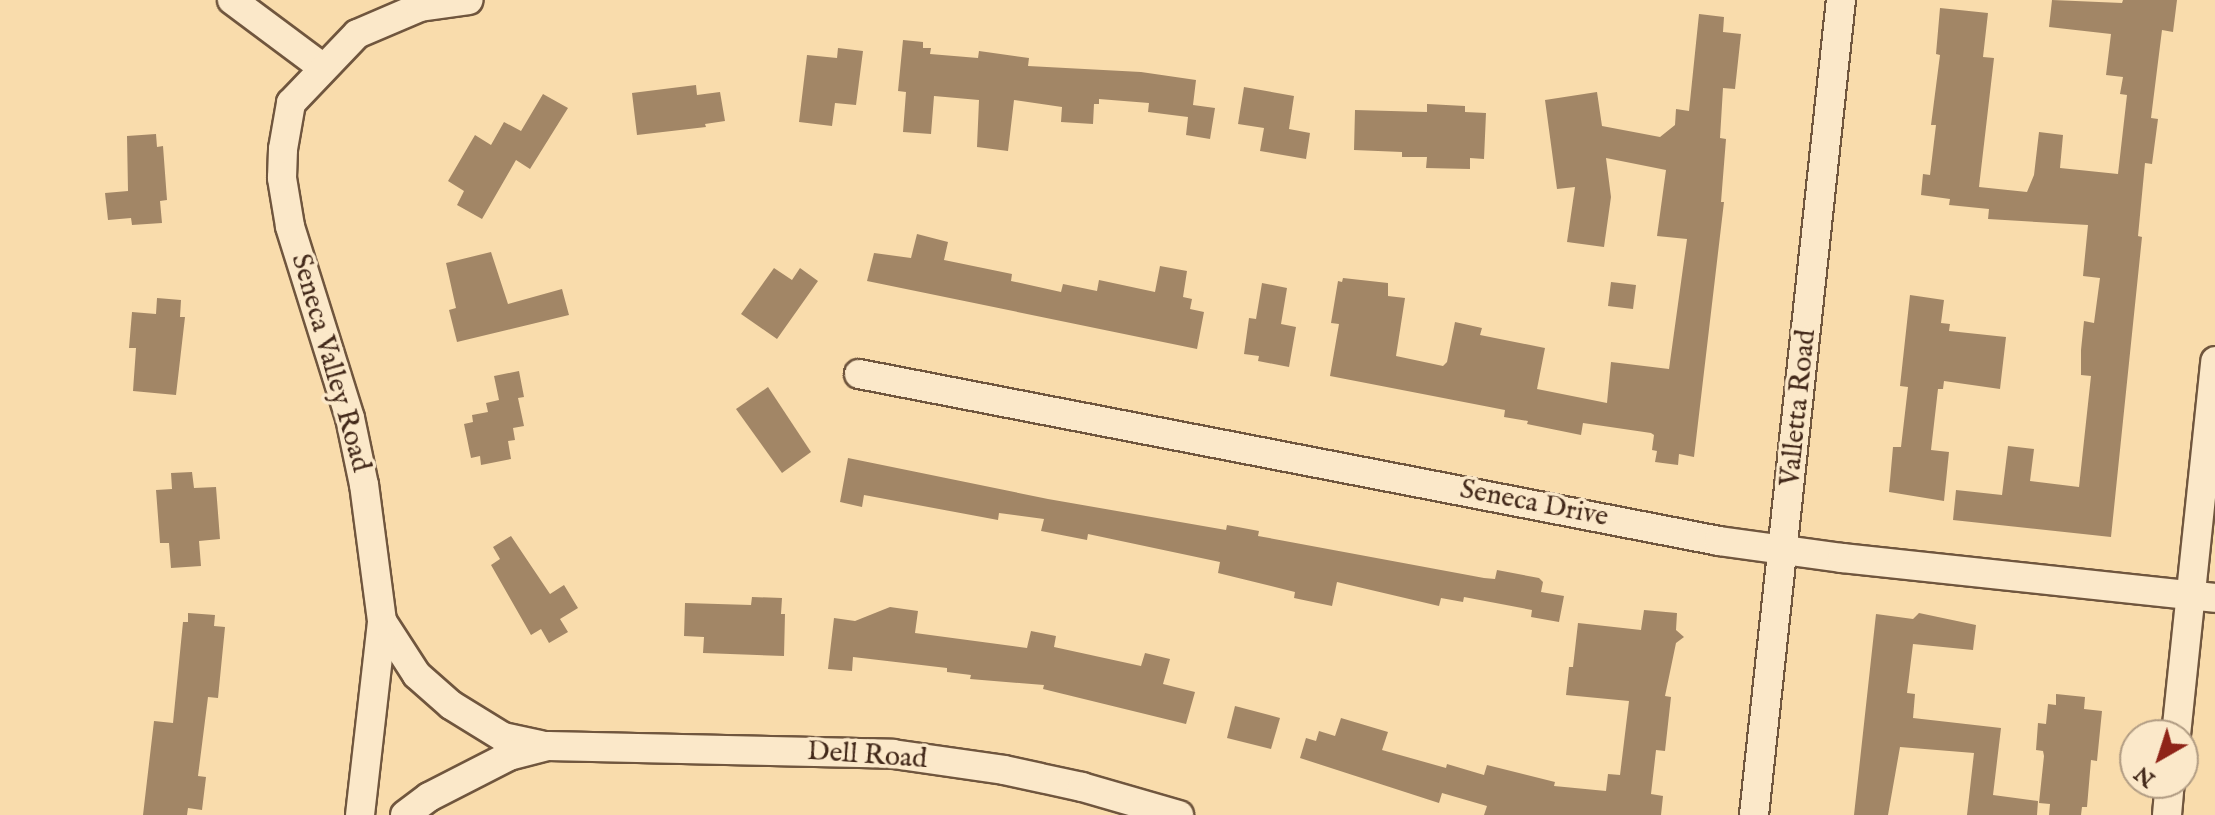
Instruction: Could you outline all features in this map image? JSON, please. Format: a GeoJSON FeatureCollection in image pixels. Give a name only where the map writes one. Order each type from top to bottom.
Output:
{"type":"FeatureCollection","features":[{"type":"Feature","properties":{"kind":"street"},"geometry":{"type":"LineString","coordinates":[[232,0],[322,67]]}},
{"type":"Feature","properties":{"kind":"street","name":"Seneca Valley Road"},"geometry":{"type":"LineString","coordinates":[[360,815],[382,621],[364,485],[350,418],[290,226],[283,190],[283,149],[291,103],[322,67],[357,34],[420,7],[469,0]]}},
{"type":"Feature","properties":{"kind":"street","name":"Valletta Road"},"geometry":{"type":"LineString","coordinates":[[1754,815],[1841,0]]}},
{"type":"Feature","properties":{"kind":"street"},"geometry":{"type":"LineString","coordinates":[[2179,719],[2203,597],[2215,361]]}},
{"type":"Feature","properties":{"kind":"street","name":"Seneca Drive"},"geometry":{"type":"LineString","coordinates":[[859,374],[1782,551],[2203,597]]}},
{"type":"Feature","properties":{"kind":"street","name":"Dell Road"},"geometry":{"type":"LineString","coordinates":[[382,621],[417,675],[451,705],[503,737],[548,746],[893,754],[1004,770],[1082,787],[1179,815]]}},
{"type":"Feature","properties":{"kind":"street","name":"Dell Road"},"geometry":{"type":"LineString","coordinates":[[405,815],[429,797],[509,756],[548,746]]}},
{"type":"Feature","properties":{"kind":"building"},"geometry":{"type":"Polygon","coordinates":[[[2052,0],[2122,3],[2123,0],[2177,0],[2173,32],[2162,30],[2151,118],[2158,119],[2152,164],[2145,163],[2138,236],[2142,237],[2111,537],[1953,520],[1956,490],[2002,495],[2008,446],[2034,449],[2030,481],[2079,487],[2091,376],[2081,375],[2081,350],[2084,321],[2094,323],[2100,278],[2083,276],[2088,225],[1988,219],[1989,209],[1949,205],[1950,199],[1921,195],[1923,174],[1930,175],[1936,125],[1931,125],[1940,55],[1936,54],[1940,8],[1988,13],[1983,57],[1994,58],[1979,187],[2027,192],[2034,175],[2039,132],[2063,135],[2060,168],[2118,174],[2127,95],[2120,94],[2123,77],[2106,75],[2111,34],[2049,27],[2052,0]]]}},
{"type":"Feature","properties":{"kind":"building"},"geometry":{"type":"Polygon","coordinates":[[[1699,14],[1724,17],[1723,32],[1741,34],[1735,89],[1723,88],[1720,138],[1726,139],[1721,202],[1724,202],[1694,457],[1679,454],[1678,465],[1655,462],[1657,451],[1652,450],[1654,435],[1651,433],[1583,423],[1581,435],[1504,417],[1505,410],[1330,376],[1339,324],[1331,323],[1338,281],[1342,282],[1343,278],[1388,283],[1388,296],[1405,298],[1396,356],[1443,366],[1447,362],[1455,322],[1482,328],[1480,335],[1545,348],[1537,389],[1607,403],[1611,362],[1669,369],[1687,239],[1657,236],[1666,170],[1606,158],[1611,197],[1604,247],[1567,242],[1575,187],[1557,189],[1545,100],[1597,92],[1602,126],[1660,137],[1675,125],[1676,109],[1689,111],[1699,14]]]}},
{"type":"Feature","properties":{"kind":"building"},"geometry":{"type":"Polygon","coordinates":[[[903,40],[923,42],[923,48],[931,48],[930,54],[978,58],[979,51],[1029,58],[1028,66],[1141,72],[1196,80],[1193,105],[1215,108],[1210,139],[1186,135],[1188,117],[1148,112],[1149,103],[1099,99],[1099,104],[1094,104],[1093,124],[1061,122],[1062,107],[1014,100],[1008,151],[977,147],[979,100],[934,96],[931,134],[903,132],[906,92],[898,91],[903,40]]]}},
{"type":"Feature","properties":{"kind":"building"},"geometry":{"type":"Polygon","coordinates":[[[838,48],[863,51],[856,105],[835,103],[832,126],[799,122],[807,55],[837,58],[838,48]]]}},
{"type":"Feature","properties":{"kind":"building"},"geometry":{"type":"Polygon","coordinates":[[[696,85],[697,95],[720,92],[725,121],[705,124],[706,127],[637,135],[632,93],[696,85]]]}},
{"type":"Feature","properties":{"kind":"building"},"geometry":{"type":"Polygon","coordinates":[[[1244,87],[1294,96],[1289,129],[1310,133],[1306,159],[1260,151],[1264,128],[1238,124],[1244,87]]]}},
{"type":"Feature","properties":{"kind":"building"},"geometry":{"type":"Polygon","coordinates":[[[543,94],[568,108],[530,169],[516,160],[482,219],[457,205],[464,191],[448,181],[475,135],[491,145],[504,122],[521,131],[543,94]]]}},
{"type":"Feature","properties":{"kind":"building"},"geometry":{"type":"Polygon","coordinates":[[[1427,104],[1465,106],[1465,112],[1486,113],[1484,159],[1470,158],[1470,169],[1426,168],[1427,157],[1402,157],[1402,152],[1354,150],[1355,110],[1427,112],[1427,104]]]}},
{"type":"Feature","properties":{"kind":"building"},"geometry":{"type":"Polygon","coordinates":[[[156,134],[157,147],[163,146],[167,200],[160,201],[162,223],[132,225],[131,218],[108,220],[105,193],[128,191],[127,136],[156,134]]]}},
{"type":"Feature","properties":{"kind":"building"},"geometry":{"type":"Polygon","coordinates":[[[917,234],[948,242],[944,260],[1012,274],[1011,281],[1061,292],[1063,284],[1097,291],[1099,280],[1155,292],[1160,266],[1187,271],[1183,297],[1192,299],[1190,309],[1204,312],[1197,349],[867,281],[874,253],[911,258],[917,234]]]}},
{"type":"Feature","properties":{"kind":"building"},"geometry":{"type":"Polygon","coordinates":[[[491,252],[508,304],[562,289],[569,315],[457,342],[449,310],[456,308],[446,263],[491,252]]]}},
{"type":"Feature","properties":{"kind":"building"},"geometry":{"type":"Polygon","coordinates":[[[774,268],[792,280],[800,268],[818,281],[777,339],[741,314],[774,268]]]}},
{"type":"Feature","properties":{"kind":"building"},"geometry":{"type":"Polygon","coordinates":[[[1611,282],[1636,285],[1633,309],[1608,306],[1611,282]]]}},
{"type":"Feature","properties":{"kind":"building"},"geometry":{"type":"Polygon","coordinates":[[[1262,283],[1287,288],[1281,324],[1296,327],[1289,367],[1258,361],[1259,356],[1244,354],[1249,318],[1256,319],[1262,283]]]}},
{"type":"Feature","properties":{"kind":"building"},"geometry":{"type":"Polygon","coordinates":[[[1910,295],[1944,300],[1941,323],[1950,324],[1949,331],[2006,337],[2000,389],[1944,381],[1943,389],[1938,389],[1931,450],[1949,452],[1944,501],[1889,492],[1893,447],[1901,447],[1908,387],[1900,386],[1910,295]]]}},
{"type":"Feature","properties":{"kind":"building"},"geometry":{"type":"Polygon","coordinates":[[[157,298],[181,300],[180,317],[185,317],[176,395],[133,391],[136,348],[129,348],[132,312],[156,314],[157,298]]]}},
{"type":"Feature","properties":{"kind":"building"},"geometry":{"type":"Polygon","coordinates":[[[519,371],[524,397],[518,398],[524,426],[513,428],[515,440],[508,441],[511,459],[481,465],[480,456],[471,458],[464,424],[473,422],[472,415],[488,412],[486,403],[499,400],[494,376],[519,371]]]}},
{"type":"Feature","properties":{"kind":"building"},"geometry":{"type":"Polygon","coordinates":[[[768,387],[811,452],[782,473],[736,409],[768,387]]]}},
{"type":"Feature","properties":{"kind":"building"},"geometry":{"type":"Polygon","coordinates":[[[848,458],[1048,499],[1226,530],[1227,525],[1259,531],[1258,536],[1484,578],[1495,579],[1497,570],[1539,578],[1543,582],[1541,592],[1564,596],[1559,622],[1531,617],[1532,610],[1464,597],[1463,602],[1441,598],[1439,606],[1337,582],[1332,606],[1294,598],[1295,592],[1218,573],[1220,562],[1088,534],[1087,540],[1041,531],[1044,519],[999,513],[998,520],[864,495],[862,507],[840,502],[848,458]]]}},
{"type":"Feature","properties":{"kind":"building"},"geometry":{"type":"Polygon","coordinates":[[[192,472],[194,488],[216,487],[220,539],[199,541],[201,566],[171,568],[169,543],[160,543],[156,490],[172,489],[171,473],[192,472]]]}},
{"type":"Feature","properties":{"kind":"building"},"geometry":{"type":"Polygon","coordinates":[[[511,536],[550,594],[564,585],[578,608],[560,619],[568,632],[549,643],[541,629],[531,635],[491,565],[500,559],[493,547],[511,536]]]}},
{"type":"Feature","properties":{"kind":"building"},"geometry":{"type":"Polygon","coordinates":[[[752,597],[782,598],[781,614],[785,614],[784,656],[703,653],[704,637],[684,636],[685,603],[751,605],[752,597]]]}},
{"type":"Feature","properties":{"kind":"building"},"geometry":{"type":"Polygon","coordinates":[[[890,607],[918,611],[915,633],[1027,648],[1031,631],[1056,636],[1054,647],[1141,666],[1145,653],[1170,659],[1163,684],[1195,692],[1186,724],[1043,689],[1044,685],[970,679],[971,675],[947,672],[947,668],[853,657],[852,671],[828,669],[834,618],[855,621],[890,607]]]}},
{"type":"Feature","properties":{"kind":"building"},"geometry":{"type":"Polygon","coordinates":[[[1644,610],[1677,613],[1676,630],[1684,637],[1676,643],[1665,696],[1671,697],[1665,751],[1656,750],[1651,794],[1663,796],[1661,815],[1484,815],[1487,806],[1442,793],[1439,803],[1300,758],[1306,738],[1316,741],[1319,731],[1335,736],[1341,718],[1388,732],[1382,750],[1446,768],[1447,764],[1484,775],[1487,765],[1555,782],[1554,786],[1606,791],[1608,774],[1620,775],[1629,701],[1566,695],[1578,623],[1641,630],[1644,610]]]}},
{"type":"Feature","properties":{"kind":"building"},"geometry":{"type":"Polygon","coordinates":[[[188,613],[215,615],[214,626],[225,627],[218,698],[208,697],[198,776],[206,777],[202,810],[188,808],[187,815],[143,815],[154,721],[173,723],[183,622],[188,622],[188,613]]]}},
{"type":"Feature","properties":{"kind":"building"},"geometry":{"type":"Polygon","coordinates":[[[1919,613],[1976,625],[1973,650],[1913,644],[1907,693],[1915,694],[1913,718],[2001,728],[1993,795],[2038,801],[2037,815],[1967,815],[1974,753],[1900,747],[1888,815],[1854,815],[1876,614],[1913,619],[1919,613]]]}},
{"type":"Feature","properties":{"kind":"building"},"geometry":{"type":"Polygon","coordinates":[[[2056,694],[2085,697],[2084,709],[2102,711],[2097,761],[2091,760],[2087,807],[2082,807],[2081,815],[2049,815],[2050,804],[2039,803],[2044,756],[2043,751],[2036,750],[2038,723],[2046,724],[2048,704],[2056,705],[2056,694]]]}},
{"type":"Feature","properties":{"kind":"building"},"geometry":{"type":"Polygon","coordinates":[[[1235,706],[1280,718],[1271,749],[1227,738],[1235,706]]]}}]}
